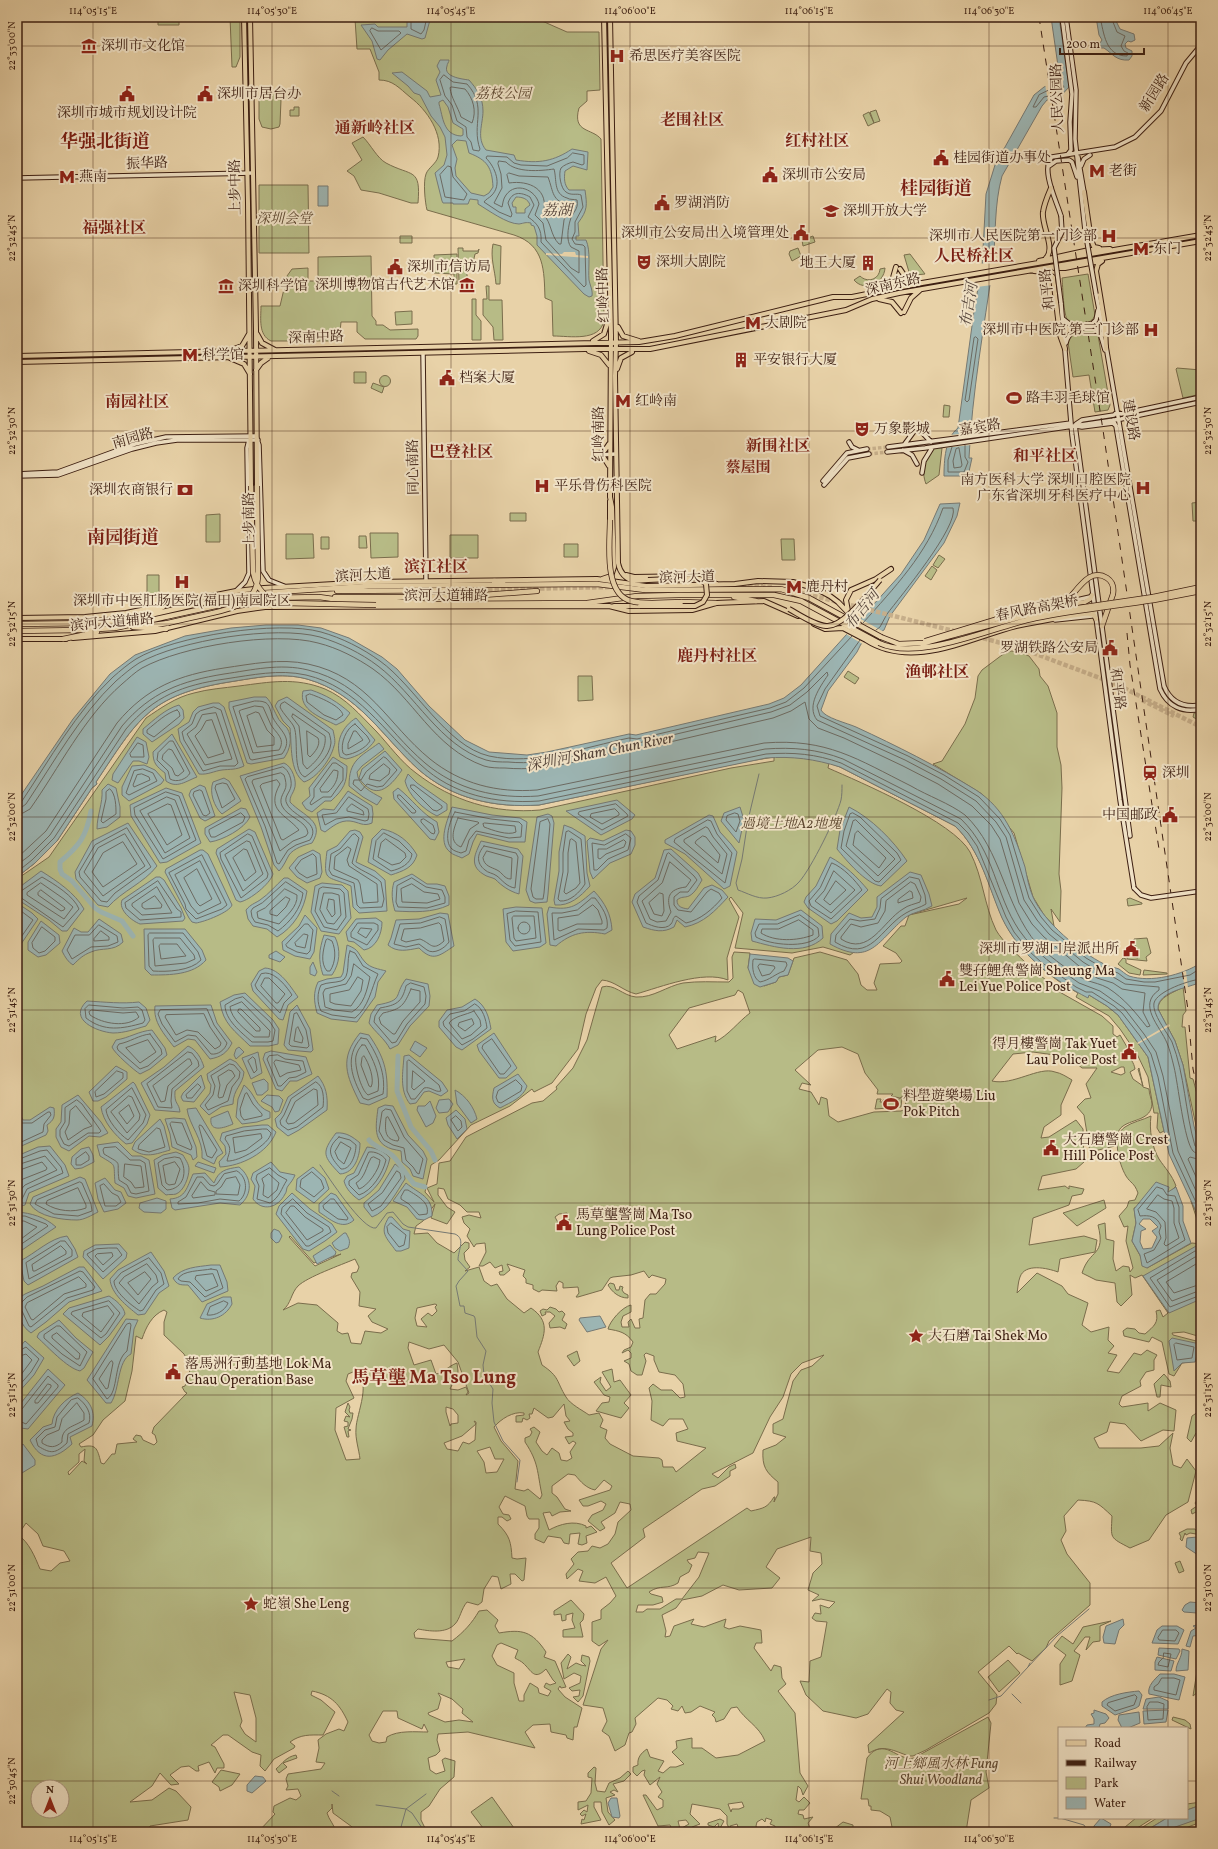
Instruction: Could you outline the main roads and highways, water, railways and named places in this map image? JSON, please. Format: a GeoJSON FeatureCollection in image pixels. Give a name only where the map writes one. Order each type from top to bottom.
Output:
{"type":"FeatureCollection","features":[{"type":"Feature","properties":{"kind":"highway"},"geometry":{"type":"LineString","coordinates":[[251,486],[253,572],[256,582],[265,595],[274,601],[284,603],[376,605],[433,604]]}},
{"type":"Feature","properties":{"kind":"highway"},"geometry":{"type":"LineString","coordinates":[[140,627],[168,623],[234,608],[246,601],[252,595],[256,588],[258,577],[257,486]]}},
{"type":"Feature","properties":{"kind":"highway"},"geometry":{"type":"LineString","coordinates":[[610,520],[611,575],[613,585],[619,594],[625,599],[635,602],[681,602],[718,595]]}},
{"type":"Feature","properties":{"kind":"highway"},"geometry":{"type":"LineString","coordinates":[[1045,612],[1065,604],[1084,581],[1092,576],[1101,575],[1109,580],[1113,587],[1113,594],[1102,626]]}},
{"type":"Feature","properties":{"kind":"highway"},"geometry":{"type":"LineString","coordinates":[[436,585],[454,581]]}},
{"type":"Feature","properties":{"kind":"highway"},"geometry":{"type":"LineString","coordinates":[[494,581],[512,584]]}},
{"type":"Feature","properties":{"kind":"highway","name":"滨河大道"},"geometry":{"type":"LineString","coordinates":[[17,624],[100,623],[123,621],[238,595],[368,586],[512,584],[597,584],[645,590],[781,589],[809,598],[847,623]]}},
{"type":"Feature","properties":{"kind":"highway","name":"春风路高架桥"},"geometry":{"type":"LineString","coordinates":[[847,623],[862,627],[894,643],[910,644],[931,642],[1010,619],[1045,612],[1153,597],[1201,587]]}},
{"type":"Feature","properties":{"kind":"highway"},"geometry":{"type":"LineString","coordinates":[[310,590],[475,590]]}},
{"type":"Feature","properties":{"kind":"highway"},"geometry":{"type":"LineString","coordinates":[[319,597],[456,597],[537,591]]}},
{"type":"Feature","properties":{"kind":"highway","name":"春风路高架桥"},"geometry":{"type":"LineString","coordinates":[[847,623],[879,643],[899,649],[924,649],[1032,619],[1201,591]]}},
{"type":"Feature","properties":{"kind":"highway"},"geometry":{"type":"LineString","coordinates":[[725,595],[756,601]]}},
{"type":"Feature","properties":{"kind":"highway","name":"滨河大道"},"geometry":{"type":"LineString","coordinates":[[17,631],[115,628],[250,599],[319,597],[340,600],[394,601],[433,604],[587,603],[637,596],[765,595],[787,597],[809,604],[847,623]]}},
{"type":"Feature","properties":{"kind":"highway"},"geometry":{"type":"LineString","coordinates":[[690,601],[716,603]]}},
{"type":"Feature","properties":{"kind":"highway"},"geometry":{"type":"LineString","coordinates":[[123,621],[163,607]]}},
{"type":"Feature","properties":{"kind":"highway"},"geometry":{"type":"LineString","coordinates":[[123,626],[166,629]]}},
{"type":"Feature","properties":{"kind":"highway"},"geometry":{"type":"LineString","coordinates":[[63,639],[115,628]]}},
{"type":"Feature","properties":{"kind":"main road","name":"上步中路"},"geometry":{"type":"LineString","coordinates":[[244,17],[250,357]]}},
{"type":"Feature","properties":{"kind":"main road","name":"上步中路"},"geometry":{"type":"LineString","coordinates":[[250,17],[256,330],[255,357]]}},
{"type":"Feature","properties":{"kind":"main road","name":"红岭中路"},"geometry":{"type":"LineString","coordinates":[[604,17],[610,349]]}},
{"type":"Feature","properties":{"kind":"main road","name":"红岭中路"},"geometry":{"type":"LineString","coordinates":[[610,17],[616,311],[615,376],[618,563],[621,571]]}},
{"type":"Feature","properties":{"kind":"main road","name":"人民公园路"},"geometry":{"type":"LineString","coordinates":[[1062,17],[1072,97],[1070,122],[1071,150],[1068,154]]}},
{"type":"Feature","properties":{"kind":"main road","name":"人民公园路"},"geometry":{"type":"LineString","coordinates":[[1066,17],[1076,90],[1074,130],[1076,152]]}},
{"type":"Feature","properties":{"kind":"main road","name":"新园路"},"geometry":{"type":"LineString","coordinates":[[1076,152],[1120,146],[1138,134],[1161,111],[1186,63],[1201,45]]}},
{"type":"Feature","properties":{"kind":"main road"},"geometry":{"type":"LineString","coordinates":[[1068,154],[1076,152],[1078,155],[1091,240],[1094,247],[1099,248]]}},
{"type":"Feature","properties":{"kind":"main road","name":"建设路"},"geometry":{"type":"LineString","coordinates":[[1076,152],[1078,180],[1085,230],[1119,419],[1164,686],[1168,695],[1176,702],[1186,706],[1201,705]]}},
{"type":"Feature","properties":{"kind":"main road","name":"和平路"},"geometry":{"type":"LineString","coordinates":[[1068,154],[1052,157],[1048,167],[1051,188],[1061,216],[1062,232],[1054,248],[1092,589],[1129,862],[1134,888],[1144,897],[1159,898],[1201,891]]}},
{"type":"Feature","properties":{"kind":"main road"},"geometry":{"type":"LineString","coordinates":[[1080,169],[1083,160],[1090,155]]}},
{"type":"Feature","properties":{"kind":"main road"},"geometry":{"type":"LineString","coordinates":[[1048,167],[1056,161],[1069,160],[1072,162],[1078,180]]}},
{"type":"Feature","properties":{"kind":"main road","name":"振华路"},"geometry":{"type":"LineString","coordinates":[[17,178],[253,173]]}},
{"type":"Feature","properties":{"kind":"main road"},"geometry":{"type":"LineString","coordinates":[[1043,260],[1050,252],[1043,213],[1051,188]]}},
{"type":"Feature","properties":{"kind":"main road","name":"深南东路"},"geometry":{"type":"LineString","coordinates":[[616,343],[646,342],[676,336],[718,324],[834,297],[852,297],[922,283],[1201,235]]}},
{"type":"Feature","properties":{"kind":"main road","name":"深南东路"},"geometry":{"type":"LineString","coordinates":[[616,350],[640,350],[846,310],[872,299],[923,288],[1201,241]]}},
{"type":"Feature","properties":{"kind":"main road"},"geometry":{"type":"LineString","coordinates":[[1028,265],[1043,260],[1099,248],[1117,249]]}},
{"type":"Feature","properties":{"kind":"main road"},"geometry":{"type":"LineString","coordinates":[[1046,267],[1065,268],[1102,260],[1116,255]]}},
{"type":"Feature","properties":{"kind":"main road"},"geometry":{"type":"LineString","coordinates":[[1102,260],[1098,264],[1096,271],[1105,326],[1106,349]]}},
{"type":"Feature","properties":{"kind":"main road"},"geometry":{"type":"LineString","coordinates":[[875,292],[885,287],[892,280],[898,268],[906,278],[922,283]]}},
{"type":"Feature","properties":{"kind":"main road"},"geometry":{"type":"LineString","coordinates":[[1020,272],[1041,271],[1048,273],[1053,277],[1061,337],[1065,349]]}},
{"type":"Feature","properties":{"kind":"main road"},"geometry":{"type":"LineString","coordinates":[[872,299],[890,301],[903,312],[911,298],[923,288]]}},
{"type":"Feature","properties":{"kind":"main road"},"geometry":{"type":"LineString","coordinates":[[1062,316],[1065,322],[1072,326],[1092,324],[1096,318],[1098,304]]}},
{"type":"Feature","properties":{"kind":"main road"},"geometry":{"type":"LineString","coordinates":[[616,311],[617,327],[621,334],[629,339],[646,342]]}},
{"type":"Feature","properties":{"kind":"main road"},"geometry":{"type":"LineString","coordinates":[[588,342],[599,339],[604,334],[610,312]]}},
{"type":"Feature","properties":{"kind":"main road"},"geometry":{"type":"LineString","coordinates":[[1065,349],[1068,336],[1071,332],[1095,328],[1100,333],[1108,358]]}},
{"type":"Feature","properties":{"kind":"main road"},"geometry":{"type":"LineString","coordinates":[[256,330],[262,343],[279,351]]}},
{"type":"Feature","properties":{"kind":"main road"},"geometry":{"type":"LineString","coordinates":[[225,351],[242,346],[250,332]]}},
{"type":"Feature","properties":{"kind":"main road","name":"深南中路"},"geometry":{"type":"LineString","coordinates":[[17,356],[279,351],[588,342],[616,343]]}},
{"type":"Feature","properties":{"kind":"main road"},"geometry":{"type":"LineString","coordinates":[[585,349],[601,355],[609,366]]}},
{"type":"Feature","properties":{"kind":"main road","name":"深南中路"},"geometry":{"type":"LineString","coordinates":[[17,362],[585,349],[616,350]]}},
{"type":"Feature","properties":{"kind":"main road","name":"红岭南路"},"geometry":{"type":"LineString","coordinates":[[597,579],[607,578],[614,570],[609,443],[610,349]]}},
{"type":"Feature","properties":{"kind":"main road"},"geometry":{"type":"LineString","coordinates":[[615,376],[621,358],[628,353],[640,350]]}},
{"type":"Feature","properties":{"kind":"main road","name":"同心南路"},"geometry":{"type":"LineString","coordinates":[[423,353],[426,582]]}},
{"type":"Feature","properties":{"kind":"main road"},"geometry":{"type":"LineString","coordinates":[[227,357],[244,364],[253,375],[262,361],[273,356]]}},
{"type":"Feature","properties":{"kind":"main road","name":"上步南路"},"geometry":{"type":"LineString","coordinates":[[250,357],[253,375],[257,439],[262,566],[264,574],[269,580],[289,587]]}},
{"type":"Feature","properties":{"kind":"main road","name":"上步南路"},"geometry":{"type":"LineString","coordinates":[[236,591],[248,578],[249,568],[247,448],[251,432],[255,357]]}},
{"type":"Feature","properties":{"kind":"main road","name":"嘉宾路"},"geometry":{"type":"LineString","coordinates":[[887,449],[935,446],[1073,425],[1082,420],[1114,415],[1117,412],[1121,414],[1201,397]]}},
{"type":"Feature","properties":{"kind":"main road","name":"嘉宾路"},"geometry":{"type":"LineString","coordinates":[[903,448],[971,436],[1113,421],[1201,402]]}},
{"type":"Feature","properties":{"kind":"main road","name":"建设路"},"geometry":{"type":"LineString","coordinates":[[1113,421],[1116,426],[1160,689],[1166,700],[1177,708],[1190,710],[1201,709]]}},
{"type":"Feature","properties":{"kind":"main road","name":"和平路"},"geometry":{"type":"LineString","coordinates":[[1073,425],[1130,836]]}},
{"type":"Feature","properties":{"kind":"main road"},"geometry":{"type":"LineString","coordinates":[[917,464],[911,454],[903,448],[916,428],[931,442]]}},
{"type":"Feature","properties":{"kind":"main road","name":"南园路"},"geometry":{"type":"LineString","coordinates":[[17,475],[58,472],[135,444],[158,439],[174,437],[257,439]]}},
{"type":"Feature","properties":{"kind":"main road","name":"上步南路"},"geometry":{"type":"LineString","coordinates":[[249,438],[251,486]]}},
{"type":"Feature","properties":{"kind":"main road","name":"上步南路"},"geometry":{"type":"LineString","coordinates":[[257,439],[257,486]]}},
{"type":"Feature","properties":{"kind":"main road"},"geometry":{"type":"LineString","coordinates":[[849,442],[853,448],[865,450],[846,454],[823,483],[848,458],[869,454]]}},
{"type":"Feature","properties":{"kind":"main road"},"geometry":{"type":"LineString","coordinates":[[596,455],[605,450],[609,443]]}},
{"type":"Feature","properties":{"kind":"main road"},"geometry":{"type":"LineString","coordinates":[[922,473],[928,452],[935,446]]}},
{"type":"Feature","properties":{"kind":"main road"},"geometry":{"type":"LineString","coordinates":[[596,455],[616,454]]}},
{"type":"Feature","properties":{"kind":"main road"},"geometry":{"type":"LineString","coordinates":[[596,455],[605,460],[610,468]]}},
{"type":"Feature","properties":{"kind":"main road"},"geometry":{"type":"LineString","coordinates":[[610,497],[610,520]]}},
{"type":"Feature","properties":{"kind":"main road"},"geometry":{"type":"LineString","coordinates":[[249,568],[253,573],[257,574],[260,572],[262,566]]}},
{"type":"Feature","properties":{"kind":"main road"},"geometry":{"type":"LineString","coordinates":[[764,601],[773,602],[821,625],[833,626],[843,620],[880,580],[891,569],[876,579],[856,586],[849,591],[846,598],[848,612],[847,623]]}},
{"type":"Feature","properties":{"kind":"main road"},"geometry":{"type":"LineString","coordinates":[[621,571],[625,577],[636,581]]}},
{"type":"Feature","properties":{"kind":"main road","name":"滨河大道辅路"},"geometry":{"type":"LineString","coordinates":[[621,571],[627,576],[634,577],[696,576],[721,584]]}},
{"type":"Feature","properties":{"kind":"main road"},"geometry":{"type":"LineString","coordinates":[[609,606],[695,606],[703,602],[708,595],[706,584],[697,578],[612,581]]}},
{"type":"Feature","properties":{"kind":"main road","name":"滨河大道辅路"},"geometry":{"type":"LineString","coordinates":[[17,618],[109,615],[163,607],[236,591],[369,582],[597,579],[646,586],[784,581],[817,589],[830,596],[847,623],[868,641],[891,651],[910,653],[931,650],[1016,626],[1095,611]]}},
{"type":"Feature","properties":{"kind":"main road"},"geometry":{"type":"LineString","coordinates":[[1037,609],[1079,603],[1089,600],[1092,595],[1092,589]]}},
{"type":"Feature","properties":{"kind":"main road"},"geometry":{"type":"LineString","coordinates":[[910,644],[1015,614],[1063,602],[1086,599],[1092,595]]}},
{"type":"Feature","properties":{"kind":"main road","name":"滨河大道辅路"},"geometry":{"type":"LineString","coordinates":[[17,639],[63,639],[166,629],[237,610],[265,607],[609,606],[629,611],[692,610],[716,603],[764,601],[822,628],[847,623]]}},
{"type":"Feature","properties":{"kind":"main road"},"geometry":{"type":"LineString","coordinates":[[1079,603],[1084,605],[1086,608],[1085,612],[1080,614]]}},
{"type":"Feature","properties":{"kind":"main road"},"geometry":{"type":"LineString","coordinates":[[624,606],[629,611]]}},
{"type":"Feature","properties":{"kind":"main road"},"geometry":{"type":"LineString","coordinates":[[1057,606],[1053,613],[1055,617],[1059,618]]}},
{"type":"Feature","properties":{"kind":"main road"},"geometry":{"type":"LineString","coordinates":[[1095,611],[1099,606]]}},
{"type":"Feature","properties":{"kind":"main road"},"geometry":{"type":"LineString","coordinates":[[1087,613],[1094,615],[1096,619]]}},
{"type":"Feature","properties":{"kind":"main road"},"geometry":{"type":"LineString","coordinates":[[1052,619],[1093,616],[1096,619]]}},
{"type":"Feature","properties":{"kind":"water"},"geometry":{"type":"Polygon","coordinates":[[[432,17],[425,38],[422,39],[407,34],[388,50],[380,60],[377,59],[372,41],[361,25],[375,24],[378,27],[407,27],[407,18],[432,17]]]}},
{"type":"Feature","properties":{"kind":"water"},"geometry":{"type":"Polygon","coordinates":[[[1051,17],[1059,17],[1069,87],[1059,98],[1047,100],[1042,106],[1002,176],[996,209],[993,264],[973,409],[969,458],[972,458],[968,476],[944,476],[946,450],[950,438],[958,428],[975,304],[982,268],[986,194],[995,165],[1034,95],[1044,87],[1060,80],[1051,17]]]}},
{"type":"Feature","properties":{"kind":"water"},"geometry":{"type":"Polygon","coordinates":[[[1096,17],[1114,17],[1120,29],[1134,34],[1135,40],[1131,42],[1128,41],[1125,44],[1126,48],[1132,51],[1132,56],[1129,60],[1115,57],[1104,48],[1097,48],[1096,45],[1102,40],[1099,35],[1096,17]]]}},
{"type":"Feature","properties":{"kind":"water","name":"荔湖"},"geometry":{"type":"Polygon","coordinates":[[[440,60],[449,60],[447,65],[448,73],[454,77],[469,80],[477,90],[483,106],[481,141],[486,150],[514,155],[516,160],[532,162],[552,159],[572,149],[588,152],[587,170],[573,166],[565,171],[565,184],[569,190],[585,190],[586,207],[584,214],[578,223],[579,236],[576,236],[576,240],[586,240],[588,244],[589,280],[592,296],[589,297],[584,294],[537,245],[537,236],[534,226],[531,225],[531,223],[519,224],[509,222],[478,204],[478,200],[470,199],[468,204],[443,203],[435,173],[444,165],[447,155],[445,137],[440,127],[431,116],[420,95],[414,93],[392,73],[402,72],[427,91],[430,97],[441,95],[436,80],[440,72],[437,66],[440,60]],[[443,100],[439,102],[439,104],[447,129],[455,135],[463,135],[463,129],[453,123],[448,107],[443,100]],[[457,140],[452,145],[457,159],[455,168],[456,176],[471,193],[484,196],[489,193],[493,187],[490,169],[487,165],[480,158],[469,153],[466,141],[457,140]],[[516,197],[512,203],[513,207],[516,207],[516,213],[525,213],[525,209],[530,205],[527,200],[519,197],[516,197]]]}},
{"type":"Feature","properties":{"kind":"water"},"geometry":{"type":"Polygon","coordinates":[[[318,186],[328,186],[328,206],[318,206],[318,186]]]}},
{"type":"Feature","properties":{"kind":"water","name":"深圳河 Sham Chun River"},"geometry":{"type":"Polygon","coordinates":[[[960,503],[957,516],[944,543],[890,616],[884,630],[861,644],[857,652],[828,691],[821,710],[831,718],[856,727],[902,749],[961,781],[986,797],[1002,815],[1013,834],[1025,867],[1033,897],[1038,907],[1054,926],[1084,952],[1106,965],[1119,969],[1129,976],[1147,979],[1166,977],[1185,971],[1201,963],[1201,982],[1168,994],[1159,1003],[1158,1009],[1175,1041],[1183,1065],[1194,1126],[1201,1151],[1201,1222],[1169,1154],[1148,1057],[1118,1015],[1089,995],[1088,998],[1062,983],[1038,965],[1027,954],[1009,931],[1002,918],[978,858],[964,836],[955,826],[840,767],[831,764],[785,757],[766,758],[539,805],[523,806],[490,803],[445,788],[431,779],[418,769],[355,705],[325,686],[297,677],[258,677],[202,687],[180,694],[148,713],[135,726],[123,742],[96,782],[97,784],[92,788],[57,841],[35,863],[17,877],[17,801],[73,719],[110,674],[135,655],[185,636],[231,628],[266,625],[298,625],[321,628],[349,638],[382,657],[397,669],[429,706],[465,740],[489,752],[527,755],[547,752],[629,734],[636,735],[769,704],[784,698],[801,685],[901,574],[924,540],[940,504],[960,503]]]}},
{"type":"Feature","properties":{"kind":"water"},"geometry":{"type":"Polygon","coordinates":[[[311,690],[332,699],[350,713],[344,721],[336,725],[312,712],[304,703],[302,698],[303,691],[311,690]]]}},
{"type":"Feature","properties":{"kind":"water"},"geometry":{"type":"Polygon","coordinates":[[[254,697],[266,697],[279,719],[289,732],[290,743],[284,758],[251,764],[247,763],[229,708],[229,702],[254,697]]]}},
{"type":"Feature","properties":{"kind":"water"},"geometry":{"type":"Polygon","coordinates":[[[287,697],[333,730],[334,734],[335,744],[327,762],[314,777],[304,782],[299,777],[294,765],[291,750],[290,728],[283,721],[275,706],[278,701],[287,697]]]}},
{"type":"Feature","properties":{"kind":"water"},"geometry":{"type":"Polygon","coordinates":[[[219,703],[224,707],[244,766],[236,769],[199,774],[180,741],[178,729],[189,722],[193,712],[198,707],[219,703]]]}},
{"type":"Feature","properties":{"kind":"water"},"geometry":{"type":"Polygon","coordinates":[[[179,705],[183,710],[184,718],[179,724],[152,742],[143,734],[143,729],[164,712],[179,705]]]}},
{"type":"Feature","properties":{"kind":"water"},"geometry":{"type":"Polygon","coordinates":[[[356,718],[375,740],[362,752],[354,757],[346,759],[340,757],[339,740],[347,725],[356,718]]]}},
{"type":"Feature","properties":{"kind":"water"},"geometry":{"type":"Polygon","coordinates":[[[172,734],[197,777],[178,784],[166,781],[165,773],[156,764],[153,756],[153,752],[172,734]]]}},
{"type":"Feature","properties":{"kind":"water"},"geometry":{"type":"Polygon","coordinates":[[[137,737],[146,742],[149,757],[147,764],[139,761],[133,761],[118,783],[112,780],[113,774],[137,737]]]}},
{"type":"Feature","properties":{"kind":"water"},"geometry":{"type":"Polygon","coordinates":[[[379,743],[384,749],[362,766],[357,772],[362,785],[382,798],[377,805],[363,797],[349,786],[353,765],[361,756],[379,743]]]}},
{"type":"Feature","properties":{"kind":"water"},"geometry":{"type":"Polygon","coordinates":[[[385,751],[402,770],[387,787],[376,791],[365,785],[359,778],[362,769],[385,751]]]}},
{"type":"Feature","properties":{"kind":"water"},"geometry":{"type":"Polygon","coordinates":[[[333,757],[347,766],[344,785],[331,801],[325,801],[312,812],[306,809],[302,803],[310,796],[309,788],[333,757]]]}},
{"type":"Feature","properties":{"kind":"water"},"geometry":{"type":"Polygon","coordinates":[[[284,763],[290,767],[295,779],[295,787],[290,802],[315,824],[316,835],[312,843],[294,850],[279,871],[274,865],[261,827],[240,776],[284,763]]]}},
{"type":"Feature","properties":{"kind":"water"},"geometry":{"type":"Polygon","coordinates":[[[144,765],[155,770],[164,780],[161,784],[129,801],[122,795],[122,787],[132,766],[144,765]]]}},
{"type":"Feature","properties":{"kind":"water"},"geometry":{"type":"Polygon","coordinates":[[[408,774],[417,783],[447,804],[447,810],[437,816],[422,806],[409,792],[405,781],[408,774]]]}},
{"type":"Feature","properties":{"kind":"water"},"geometry":{"type":"Polygon","coordinates":[[[224,778],[229,781],[241,801],[222,814],[219,811],[212,795],[212,786],[213,782],[224,778]]]}},
{"type":"Feature","properties":{"kind":"water"},"geometry":{"type":"Polygon","coordinates":[[[108,784],[116,788],[120,807],[120,817],[107,827],[97,829],[102,800],[102,790],[108,784]]]}},
{"type":"Feature","properties":{"kind":"water"},"geometry":{"type":"Polygon","coordinates":[[[200,785],[205,787],[215,816],[205,821],[200,818],[189,795],[191,790],[200,785]]]}},
{"type":"Feature","properties":{"kind":"water"},"geometry":{"type":"Polygon","coordinates":[[[166,788],[182,793],[201,843],[167,862],[160,863],[131,816],[130,805],[166,788]]]}},
{"type":"Feature","properties":{"kind":"water"},"geometry":{"type":"Polygon","coordinates":[[[398,788],[437,822],[439,832],[435,840],[430,839],[394,799],[393,792],[398,788]]]}},
{"type":"Feature","properties":{"kind":"water"},"geometry":{"type":"Polygon","coordinates":[[[348,791],[372,806],[372,823],[363,824],[343,821],[325,832],[321,830],[317,813],[323,809],[334,810],[348,791]]]}},
{"type":"Feature","properties":{"kind":"water"},"geometry":{"type":"Polygon","coordinates":[[[617,800],[635,815],[632,819],[601,835],[566,811],[617,800]]]}},
{"type":"Feature","properties":{"kind":"water"},"geometry":{"type":"Polygon","coordinates":[[[452,807],[492,815],[520,818],[527,822],[525,842],[509,842],[477,834],[469,854],[462,858],[454,855],[446,848],[444,842],[446,824],[452,807]]]}},
{"type":"Feature","properties":{"kind":"water"},"geometry":{"type":"Polygon","coordinates":[[[740,807],[744,820],[739,843],[721,821],[724,813],[740,807]]]}},
{"type":"Feature","properties":{"kind":"water"},"geometry":{"type":"Polygon","coordinates":[[[849,807],[865,817],[881,830],[907,861],[881,886],[869,881],[863,876],[837,849],[840,830],[849,807]]]}},
{"type":"Feature","properties":{"kind":"water"},"geometry":{"type":"Polygon","coordinates":[[[241,808],[246,809],[250,817],[243,826],[221,839],[210,842],[205,834],[205,828],[241,808]]]}},
{"type":"Feature","properties":{"kind":"water"},"geometry":{"type":"Polygon","coordinates":[[[548,814],[552,816],[554,823],[547,902],[535,903],[530,901],[526,890],[537,817],[548,814]]]}},
{"type":"Feature","properties":{"kind":"water"},"geometry":{"type":"Polygon","coordinates":[[[709,815],[713,816],[720,832],[737,852],[730,886],[724,889],[685,854],[665,843],[665,840],[709,815]]]}},
{"type":"Feature","properties":{"kind":"water"},"geometry":{"type":"Polygon","coordinates":[[[128,823],[157,866],[152,872],[108,907],[98,905],[76,879],[75,872],[92,841],[128,823]]]}},
{"type":"Feature","properties":{"kind":"water"},"geometry":{"type":"Polygon","coordinates":[[[564,825],[585,836],[587,873],[590,886],[574,900],[565,904],[555,905],[554,900],[559,871],[559,852],[564,825]]]}},
{"type":"Feature","properties":{"kind":"water"},"geometry":{"type":"Polygon","coordinates":[[[249,829],[255,832],[273,874],[268,882],[259,891],[240,902],[236,900],[216,853],[217,849],[249,829]]]}},
{"type":"Feature","properties":{"kind":"water"},"geometry":{"type":"Polygon","coordinates":[[[382,829],[398,835],[410,845],[417,855],[410,866],[391,875],[368,862],[372,839],[382,829]]]}},
{"type":"Feature","properties":{"kind":"water"},"geometry":{"type":"Polygon","coordinates":[[[355,830],[360,832],[363,837],[356,862],[375,871],[385,880],[387,911],[359,913],[353,907],[351,886],[331,879],[326,873],[327,851],[337,846],[350,831],[355,830]]]}},
{"type":"Feature","properties":{"kind":"water"},"geometry":{"type":"Polygon","coordinates":[[[626,830],[631,831],[635,837],[635,845],[631,854],[610,863],[593,879],[590,872],[587,841],[590,838],[603,841],[626,830]]]}},
{"type":"Feature","properties":{"kind":"water"},"geometry":{"type":"Polygon","coordinates":[[[481,841],[518,849],[523,856],[519,894],[506,888],[495,879],[484,875],[476,867],[474,859],[481,841]]]}},
{"type":"Feature","properties":{"kind":"water"},"geometry":{"type":"Polygon","coordinates":[[[671,849],[698,873],[702,880],[697,889],[691,895],[677,900],[679,906],[688,909],[704,888],[712,885],[722,890],[728,897],[714,912],[698,923],[685,927],[677,920],[674,927],[670,929],[663,931],[651,930],[643,927],[632,902],[635,894],[655,878],[664,850],[671,849]]]}},
{"type":"Feature","properties":{"kind":"water"},"geometry":{"type":"Polygon","coordinates":[[[200,850],[203,850],[208,854],[232,905],[222,914],[196,923],[192,922],[189,918],[165,872],[166,869],[200,850]]]}},
{"type":"Feature","properties":{"kind":"water"},"geometry":{"type":"Polygon","coordinates":[[[313,850],[320,854],[322,872],[320,878],[307,883],[297,877],[289,868],[298,857],[313,850]]]}},
{"type":"Feature","properties":{"kind":"water"},"geometry":{"type":"Polygon","coordinates":[[[830,857],[860,880],[868,890],[837,921],[831,924],[808,908],[804,902],[806,897],[816,886],[830,857]]]}},
{"type":"Feature","properties":{"kind":"water"},"geometry":{"type":"Polygon","coordinates":[[[41,871],[71,893],[84,909],[67,931],[62,931],[49,920],[17,899],[17,889],[41,871]]]}},
{"type":"Feature","properties":{"kind":"water"},"geometry":{"type":"Polygon","coordinates":[[[910,872],[921,875],[932,906],[906,917],[873,948],[865,952],[855,953],[830,944],[831,934],[849,913],[861,918],[872,917],[877,907],[877,897],[910,872]]]}},
{"type":"Feature","properties":{"kind":"water"},"geometry":{"type":"Polygon","coordinates":[[[412,874],[427,884],[445,886],[449,896],[449,905],[429,911],[395,911],[392,896],[394,882],[412,874]]]}},
{"type":"Feature","properties":{"kind":"water"},"geometry":{"type":"Polygon","coordinates":[[[156,877],[160,877],[164,880],[181,908],[185,918],[183,921],[140,924],[126,915],[122,908],[122,900],[156,877]]]}},
{"type":"Feature","properties":{"kind":"water"},"geometry":{"type":"Polygon","coordinates":[[[284,878],[288,878],[307,891],[301,911],[293,923],[277,937],[267,929],[253,926],[248,919],[246,910],[266,895],[284,878]]]}},
{"type":"Feature","properties":{"kind":"water"},"geometry":{"type":"Polygon","coordinates":[[[322,883],[342,885],[348,891],[351,918],[339,934],[321,931],[311,912],[315,886],[322,883]]]}},
{"type":"Feature","properties":{"kind":"water"},"geometry":{"type":"Polygon","coordinates":[[[594,891],[607,909],[612,930],[605,934],[591,932],[573,935],[556,946],[550,945],[547,914],[549,907],[563,908],[574,906],[594,891]]]}},
{"type":"Feature","properties":{"kind":"water"},"geometry":{"type":"Polygon","coordinates":[[[17,903],[38,919],[17,950],[17,903]]]}},
{"type":"Feature","properties":{"kind":"water"},"geometry":{"type":"Polygon","coordinates":[[[516,907],[542,908],[546,943],[540,947],[513,951],[506,942],[503,909],[516,907]]]}},
{"type":"Feature","properties":{"kind":"water"},"geometry":{"type":"Polygon","coordinates":[[[801,910],[822,926],[823,938],[815,944],[807,947],[789,948],[770,946],[752,941],[751,933],[755,919],[776,920],[801,910]]]}},
{"type":"Feature","properties":{"kind":"water"},"geometry":{"type":"Polygon","coordinates":[[[440,913],[448,914],[454,946],[440,955],[428,955],[419,948],[399,950],[391,948],[388,945],[396,920],[419,919],[440,913]]]}},
{"type":"Feature","properties":{"kind":"water"},"geometry":{"type":"Polygon","coordinates":[[[305,915],[317,928],[314,952],[310,959],[295,956],[283,950],[282,942],[299,926],[305,915]]]}},
{"type":"Feature","properties":{"kind":"water"},"geometry":{"type":"Polygon","coordinates":[[[376,918],[382,922],[382,927],[378,940],[372,946],[364,950],[354,942],[348,941],[346,932],[356,919],[376,918]]]}},
{"type":"Feature","properties":{"kind":"water"},"geometry":{"type":"Polygon","coordinates":[[[99,919],[121,934],[123,942],[115,947],[88,953],[81,957],[73,965],[62,951],[74,928],[81,932],[88,932],[99,919]]]}},
{"type":"Feature","properties":{"kind":"water"},"geometry":{"type":"Polygon","coordinates":[[[41,921],[59,935],[60,943],[46,955],[38,957],[28,950],[28,942],[41,921]]]}},
{"type":"Feature","properties":{"kind":"water"},"geometry":{"type":"Polygon","coordinates":[[[144,929],[185,929],[202,950],[206,960],[195,969],[181,973],[151,975],[145,969],[144,929]]]}},
{"type":"Feature","properties":{"kind":"water"},"geometry":{"type":"Polygon","coordinates":[[[324,935],[335,937],[339,952],[337,966],[332,975],[323,975],[320,965],[320,950],[324,935]]]}},
{"type":"Feature","properties":{"kind":"water"},"geometry":{"type":"Polygon","coordinates":[[[347,945],[356,950],[369,966],[386,971],[378,982],[375,997],[357,1022],[331,1019],[317,1013],[315,1001],[315,990],[318,982],[341,977],[343,973],[347,945]]]}},
{"type":"Feature","properties":{"kind":"water"},"geometry":{"type":"Polygon","coordinates":[[[276,951],[285,957],[280,962],[269,958],[269,955],[276,951]]]}},
{"type":"Feature","properties":{"kind":"water"},"geometry":{"type":"Polygon","coordinates":[[[750,954],[788,958],[793,961],[788,975],[779,977],[776,982],[760,987],[754,984],[748,968],[750,954]]]}},
{"type":"Feature","properties":{"kind":"water"},"geometry":{"type":"Polygon","coordinates":[[[313,962],[317,972],[315,976],[310,974],[310,967],[313,962]]]}},
{"type":"Feature","properties":{"kind":"water"},"geometry":{"type":"Polygon","coordinates":[[[265,968],[275,971],[280,975],[298,997],[288,1005],[283,1020],[279,1019],[253,991],[251,984],[259,971],[265,968]]]}},
{"type":"Feature","properties":{"kind":"water"},"geometry":{"type":"Polygon","coordinates":[[[406,979],[428,984],[430,996],[429,1006],[410,1026],[398,1045],[390,1049],[369,1023],[371,1014],[377,1005],[395,999],[406,979]]]}},
{"type":"Feature","properties":{"kind":"water"},"geometry":{"type":"Polygon","coordinates":[[[245,993],[273,1020],[279,1029],[278,1044],[269,1046],[250,1046],[230,1027],[224,1016],[220,1002],[234,995],[245,993]]]}},
{"type":"Feature","properties":{"kind":"water"},"geometry":{"type":"Polygon","coordinates":[[[475,999],[482,1005],[486,1012],[491,1029],[462,1050],[456,1047],[439,1027],[439,1021],[447,1010],[462,1007],[475,999]]]}},
{"type":"Feature","properties":{"kind":"water"},"geometry":{"type":"Polygon","coordinates":[[[87,1001],[120,1003],[139,1002],[146,1008],[150,1020],[146,1026],[126,1032],[113,1033],[99,1030],[92,1027],[82,1019],[80,1013],[87,1001]]]}},
{"type":"Feature","properties":{"kind":"water"},"geometry":{"type":"Polygon","coordinates":[[[211,1005],[217,1023],[232,1043],[226,1052],[214,1058],[210,1059],[195,1040],[188,1039],[174,1047],[157,1023],[155,1006],[211,1005]]]}},
{"type":"Feature","properties":{"kind":"water"},"geometry":{"type":"Polygon","coordinates":[[[297,1005],[310,1029],[313,1050],[311,1052],[288,1050],[284,1045],[290,1012],[297,1005]]]}},
{"type":"Feature","properties":{"kind":"water"},"geometry":{"type":"Polygon","coordinates":[[[152,1030],[165,1048],[167,1055],[150,1069],[140,1074],[129,1066],[112,1047],[116,1040],[152,1030]]]}},
{"type":"Feature","properties":{"kind":"water"},"geometry":{"type":"Polygon","coordinates":[[[360,1033],[369,1035],[374,1043],[382,1057],[387,1079],[387,1097],[369,1105],[360,1103],[351,1084],[347,1067],[349,1051],[353,1042],[360,1033]]]}},
{"type":"Feature","properties":{"kind":"water"},"geometry":{"type":"Polygon","coordinates":[[[494,1033],[517,1068],[506,1078],[499,1078],[479,1051],[477,1045],[494,1033]]]}},
{"type":"Feature","properties":{"kind":"water"},"geometry":{"type":"Polygon","coordinates":[[[415,1041],[427,1048],[420,1057],[410,1050],[415,1041]]]}},
{"type":"Feature","properties":{"kind":"water"},"geometry":{"type":"Polygon","coordinates":[[[188,1046],[194,1050],[202,1060],[204,1067],[175,1091],[175,1099],[179,1106],[180,1112],[155,1110],[141,1083],[164,1067],[188,1046]]]}},
{"type":"Feature","properties":{"kind":"water"},"geometry":{"type":"Polygon","coordinates":[[[239,1047],[244,1052],[236,1059],[234,1055],[236,1049],[239,1047]]]}},
{"type":"Feature","properties":{"kind":"water"},"geometry":{"type":"Polygon","coordinates":[[[271,1051],[306,1057],[312,1074],[297,1081],[290,1081],[282,1091],[276,1089],[263,1059],[265,1053],[271,1051]]]}},
{"type":"Feature","properties":{"kind":"water"},"geometry":{"type":"Polygon","coordinates":[[[258,1052],[262,1073],[251,1079],[242,1058],[258,1052]]]}},
{"type":"Feature","properties":{"kind":"water"},"geometry":{"type":"Polygon","coordinates":[[[409,1055],[442,1082],[448,1091],[441,1096],[429,1091],[424,1092],[416,1103],[410,1104],[404,1093],[402,1081],[404,1056],[409,1055]]]}},
{"type":"Feature","properties":{"kind":"water"},"geometry":{"type":"Polygon","coordinates":[[[230,1059],[236,1062],[244,1072],[233,1099],[233,1104],[221,1107],[209,1115],[200,1106],[210,1093],[211,1085],[207,1074],[230,1059]]]}},
{"type":"Feature","properties":{"kind":"water"},"geometry":{"type":"Polygon","coordinates":[[[116,1066],[127,1072],[127,1079],[106,1097],[98,1101],[93,1101],[89,1092],[116,1066]]]}},
{"type":"Feature","properties":{"kind":"water"},"geometry":{"type":"Polygon","coordinates":[[[518,1074],[527,1086],[523,1094],[500,1108],[493,1100],[494,1088],[518,1074]]]}},
{"type":"Feature","properties":{"kind":"water"},"geometry":{"type":"Polygon","coordinates":[[[201,1075],[205,1088],[194,1102],[183,1101],[181,1097],[183,1093],[201,1075]]]}},
{"type":"Feature","properties":{"kind":"water"},"geometry":{"type":"Polygon","coordinates":[[[318,1076],[326,1092],[327,1110],[288,1136],[277,1127],[275,1119],[281,1113],[288,1097],[318,1076]]]}},
{"type":"Feature","properties":{"kind":"water"},"geometry":{"type":"Polygon","coordinates":[[[264,1079],[268,1083],[268,1090],[262,1095],[257,1095],[252,1083],[264,1079]]]}},
{"type":"Feature","properties":{"kind":"water"},"geometry":{"type":"Polygon","coordinates":[[[133,1082],[150,1115],[147,1124],[132,1143],[126,1144],[110,1128],[104,1118],[101,1107],[133,1082]]]}},
{"type":"Feature","properties":{"kind":"water"},"geometry":{"type":"Polygon","coordinates":[[[244,1085],[248,1088],[261,1107],[270,1112],[270,1118],[242,1124],[236,1117],[238,1099],[244,1085]]]}},
{"type":"Feature","properties":{"kind":"water"},"geometry":{"type":"Polygon","coordinates":[[[455,1090],[469,1102],[474,1110],[477,1119],[471,1123],[457,1104],[455,1090]]]}},
{"type":"Feature","properties":{"kind":"water"},"geometry":{"type":"Polygon","coordinates":[[[78,1095],[101,1122],[108,1133],[100,1137],[89,1136],[69,1151],[61,1147],[56,1137],[56,1129],[61,1122],[62,1105],[78,1095]]]}},
{"type":"Feature","properties":{"kind":"water"},"geometry":{"type":"Polygon","coordinates":[[[267,1095],[279,1096],[283,1100],[279,1111],[275,1112],[272,1107],[261,1101],[267,1095]]]}},
{"type":"Feature","properties":{"kind":"water"},"geometry":{"type":"Polygon","coordinates":[[[449,1099],[453,1104],[448,1112],[439,1113],[436,1108],[439,1100],[449,1099]]]}},
{"type":"Feature","properties":{"kind":"water"},"geometry":{"type":"Polygon","coordinates":[[[430,1101],[436,1116],[433,1123],[426,1127],[417,1110],[418,1106],[425,1106],[430,1101]]]}},
{"type":"Feature","properties":{"kind":"water"},"geometry":{"type":"Polygon","coordinates":[[[385,1105],[393,1106],[408,1135],[423,1151],[427,1159],[423,1179],[413,1176],[410,1169],[402,1162],[401,1151],[386,1146],[378,1138],[376,1127],[378,1108],[385,1105]]]}},
{"type":"Feature","properties":{"kind":"water"},"geometry":{"type":"Polygon","coordinates":[[[50,1107],[54,1108],[54,1116],[53,1120],[47,1125],[48,1131],[46,1135],[17,1148],[17,1108],[23,1120],[30,1120],[50,1107]]]}},
{"type":"Feature","properties":{"kind":"water"},"geometry":{"type":"Polygon","coordinates":[[[196,1108],[223,1153],[217,1157],[214,1164],[202,1158],[201,1145],[188,1115],[187,1109],[196,1108]]]}},
{"type":"Feature","properties":{"kind":"water"},"geometry":{"type":"Polygon","coordinates":[[[456,1110],[465,1119],[467,1129],[457,1139],[448,1125],[446,1118],[456,1110]]]}},
{"type":"Feature","properties":{"kind":"water"},"geometry":{"type":"Polygon","coordinates":[[[228,1111],[233,1124],[222,1128],[215,1128],[212,1126],[211,1118],[228,1111]]]}},
{"type":"Feature","properties":{"kind":"water"},"geometry":{"type":"Polygon","coordinates":[[[160,1119],[164,1126],[170,1150],[146,1155],[132,1149],[135,1142],[160,1119]]]}},
{"type":"Feature","properties":{"kind":"water"},"geometry":{"type":"Polygon","coordinates":[[[165,1119],[185,1119],[196,1147],[197,1157],[193,1160],[191,1155],[172,1147],[170,1134],[165,1119]]]}},
{"type":"Feature","properties":{"kind":"water"},"geometry":{"type":"Polygon","coordinates":[[[268,1125],[276,1132],[267,1146],[253,1157],[245,1161],[220,1167],[219,1162],[226,1154],[225,1146],[220,1140],[222,1133],[243,1127],[268,1125]]]}},
{"type":"Feature","properties":{"kind":"water"},"geometry":{"type":"Polygon","coordinates":[[[336,1133],[349,1135],[360,1143],[356,1163],[349,1171],[340,1174],[330,1163],[326,1154],[328,1145],[336,1133]]]}},
{"type":"Feature","properties":{"kind":"water"},"geometry":{"type":"Polygon","coordinates":[[[118,1142],[132,1156],[141,1156],[149,1160],[155,1194],[136,1198],[128,1196],[124,1188],[115,1183],[114,1166],[100,1156],[97,1145],[118,1142]]]}},
{"type":"Feature","properties":{"kind":"water"},"geometry":{"type":"Polygon","coordinates":[[[50,1146],[65,1165],[69,1176],[29,1193],[25,1205],[21,1206],[17,1202],[17,1156],[38,1147],[50,1146]]]}},
{"type":"Feature","properties":{"kind":"water"},"geometry":{"type":"Polygon","coordinates":[[[89,1147],[93,1155],[94,1162],[82,1168],[75,1169],[71,1164],[72,1157],[81,1149],[89,1147]]]}},
{"type":"Feature","properties":{"kind":"water"},"geometry":{"type":"Polygon","coordinates":[[[367,1147],[380,1150],[390,1158],[386,1171],[379,1183],[370,1193],[359,1200],[346,1187],[344,1181],[347,1176],[354,1173],[367,1147]]]}},
{"type":"Feature","properties":{"kind":"water"},"geometry":{"type":"Polygon","coordinates":[[[176,1152],[183,1155],[189,1167],[189,1172],[184,1187],[179,1192],[166,1195],[158,1188],[154,1160],[163,1155],[176,1152]]]}},
{"type":"Feature","properties":{"kind":"water"},"geometry":{"type":"Polygon","coordinates":[[[198,1162],[216,1168],[214,1173],[195,1166],[198,1162]]]}},
{"type":"Feature","properties":{"kind":"water"},"geometry":{"type":"Polygon","coordinates":[[[271,1162],[280,1172],[295,1175],[287,1187],[286,1193],[282,1199],[270,1207],[265,1207],[261,1206],[253,1199],[255,1186],[251,1179],[253,1173],[271,1162]]]}},
{"type":"Feature","properties":{"kind":"water"},"geometry":{"type":"Polygon","coordinates":[[[395,1164],[404,1171],[405,1179],[387,1206],[372,1217],[364,1207],[364,1203],[379,1190],[395,1164]]]}},
{"type":"Feature","properties":{"kind":"water"},"geometry":{"type":"Polygon","coordinates":[[[239,1167],[246,1176],[249,1186],[247,1196],[240,1205],[220,1203],[175,1210],[172,1208],[170,1199],[183,1194],[193,1174],[205,1173],[214,1183],[218,1175],[224,1171],[239,1167]]]}},
{"type":"Feature","properties":{"kind":"water"},"geometry":{"type":"Polygon","coordinates":[[[313,1167],[325,1178],[329,1189],[314,1203],[296,1190],[297,1179],[313,1167]]]}},
{"type":"Feature","properties":{"kind":"water"},"geometry":{"type":"Polygon","coordinates":[[[80,1177],[85,1179],[98,1212],[80,1220],[71,1220],[45,1215],[30,1204],[33,1197],[80,1177]]]}},
{"type":"Feature","properties":{"kind":"water"},"geometry":{"type":"Polygon","coordinates":[[[105,1178],[115,1190],[121,1192],[126,1203],[118,1209],[104,1212],[98,1199],[95,1183],[105,1178]]]}},
{"type":"Feature","properties":{"kind":"water"},"geometry":{"type":"Polygon","coordinates":[[[1156,1182],[1169,1187],[1168,1192],[1176,1187],[1183,1206],[1183,1221],[1191,1243],[1147,1268],[1142,1266],[1140,1255],[1132,1241],[1136,1223],[1134,1209],[1156,1182]],[[1143,1219],[1139,1224],[1146,1229],[1141,1231],[1140,1242],[1143,1249],[1152,1248],[1157,1237],[1152,1231],[1158,1227],[1150,1219],[1143,1219]]]}},
{"type":"Feature","properties":{"kind":"water"},"geometry":{"type":"Polygon","coordinates":[[[406,1183],[428,1200],[432,1209],[432,1216],[424,1220],[417,1219],[407,1207],[393,1201],[406,1183]]]}},
{"type":"Feature","properties":{"kind":"water"},"geometry":{"type":"Polygon","coordinates":[[[292,1193],[310,1209],[332,1224],[337,1232],[309,1251],[303,1249],[276,1214],[279,1206],[292,1193]]]}},
{"type":"Feature","properties":{"kind":"water"},"geometry":{"type":"Polygon","coordinates":[[[331,1193],[336,1195],[354,1220],[350,1223],[336,1223],[319,1212],[319,1204],[331,1193]]]}},
{"type":"Feature","properties":{"kind":"water"},"geometry":{"type":"Polygon","coordinates":[[[157,1198],[166,1201],[166,1209],[161,1213],[144,1212],[139,1208],[140,1203],[157,1198]]]}},
{"type":"Feature","properties":{"kind":"water"},"geometry":{"type":"Polygon","coordinates":[[[17,1212],[38,1216],[56,1227],[22,1250],[17,1251],[17,1212]]]}},
{"type":"Feature","properties":{"kind":"water"},"geometry":{"type":"Polygon","coordinates":[[[389,1217],[392,1217],[403,1229],[410,1231],[409,1248],[396,1251],[385,1235],[384,1227],[389,1217]]]}},
{"type":"Feature","properties":{"kind":"water"},"geometry":{"type":"Polygon","coordinates":[[[274,1229],[279,1231],[282,1236],[279,1242],[276,1243],[271,1238],[271,1233],[274,1229]]]}},
{"type":"Feature","properties":{"kind":"water"},"geometry":{"type":"Polygon","coordinates":[[[346,1233],[348,1237],[349,1244],[348,1248],[340,1251],[335,1248],[332,1243],[346,1233]]]}},
{"type":"Feature","properties":{"kind":"water"},"geometry":{"type":"Polygon","coordinates":[[[67,1236],[78,1257],[28,1285],[24,1281],[20,1261],[49,1243],[61,1237],[67,1236]]]}},
{"type":"Feature","properties":{"kind":"water"},"geometry":{"type":"Polygon","coordinates":[[[119,1244],[127,1253],[126,1258],[103,1279],[83,1257],[84,1251],[95,1245],[119,1244]]]}},
{"type":"Feature","properties":{"kind":"water"},"geometry":{"type":"Polygon","coordinates":[[[330,1245],[336,1252],[335,1255],[317,1264],[313,1256],[330,1245]]]}},
{"type":"Feature","properties":{"kind":"water"},"geometry":{"type":"Polygon","coordinates":[[[1198,1245],[1201,1252],[1201,1299],[1169,1313],[1143,1276],[1198,1245]]]}},
{"type":"Feature","properties":{"kind":"water"},"geometry":{"type":"Polygon","coordinates":[[[151,1252],[164,1271],[169,1286],[159,1293],[145,1314],[138,1315],[116,1295],[110,1279],[118,1270],[151,1252]]]}},
{"type":"Feature","properties":{"kind":"water"},"geometry":{"type":"Polygon","coordinates":[[[211,1265],[220,1265],[227,1282],[228,1291],[202,1302],[188,1285],[179,1284],[173,1278],[177,1274],[186,1270],[211,1265]]]}},
{"type":"Feature","properties":{"kind":"water"},"geometry":{"type":"Polygon","coordinates":[[[79,1267],[84,1267],[102,1291],[69,1302],[31,1333],[27,1330],[19,1313],[19,1298],[79,1267]]]}},
{"type":"Feature","properties":{"kind":"water"},"geometry":{"type":"Polygon","coordinates":[[[109,1296],[119,1304],[125,1314],[109,1336],[100,1345],[63,1314],[69,1308],[109,1296]]]}},
{"type":"Feature","properties":{"kind":"water"},"geometry":{"type":"Polygon","coordinates":[[[223,1297],[231,1297],[232,1304],[223,1315],[210,1319],[200,1318],[207,1304],[223,1297]]]}},
{"type":"Feature","properties":{"kind":"water"},"geometry":{"type":"Polygon","coordinates":[[[600,1316],[606,1327],[587,1332],[579,1320],[580,1318],[600,1316]]]}},
{"type":"Feature","properties":{"kind":"water"},"geometry":{"type":"Polygon","coordinates":[[[126,1319],[138,1320],[134,1329],[131,1354],[123,1363],[111,1403],[106,1403],[87,1380],[126,1319]]]}},
{"type":"Feature","properties":{"kind":"water"},"geometry":{"type":"Polygon","coordinates":[[[59,1320],[76,1338],[93,1352],[84,1368],[80,1371],[69,1366],[37,1337],[39,1333],[59,1320]]]}},
{"type":"Feature","properties":{"kind":"water"},"geometry":{"type":"Polygon","coordinates":[[[1172,1338],[1200,1344],[1195,1362],[1182,1363],[1174,1371],[1169,1341],[1172,1338]]]}},
{"type":"Feature","properties":{"kind":"water"},"geometry":{"type":"Polygon","coordinates":[[[25,1341],[44,1358],[34,1375],[17,1394],[17,1350],[25,1341]]]}},
{"type":"Feature","properties":{"kind":"water"},"geometry":{"type":"Polygon","coordinates":[[[48,1369],[65,1385],[28,1429],[21,1428],[17,1422],[17,1408],[48,1369]]]}},
{"type":"Feature","properties":{"kind":"water"},"geometry":{"type":"Polygon","coordinates":[[[78,1393],[86,1399],[91,1407],[93,1416],[92,1426],[70,1437],[72,1444],[60,1453],[49,1456],[39,1452],[30,1440],[43,1427],[52,1424],[55,1414],[61,1405],[78,1393]]]}},
{"type":"Feature","properties":{"kind":"water"},"geometry":{"type":"Polygon","coordinates":[[[23,1444],[35,1460],[35,1465],[17,1476],[17,1449],[23,1444]]]}},
{"type":"Feature","properties":{"kind":"water"},"geometry":{"type":"Polygon","coordinates":[[[1197,1537],[1201,1539],[1201,1557],[1186,1547],[1187,1538],[1197,1537]]]}},
{"type":"Feature","properties":{"kind":"water"},"geometry":{"type":"Polygon","coordinates":[[[1190,1602],[1201,1603],[1197,1613],[1184,1612],[1182,1610],[1185,1605],[1190,1602]]]}},
{"type":"Feature","properties":{"kind":"water"},"geometry":{"type":"Polygon","coordinates":[[[1123,1619],[1124,1625],[1119,1630],[1115,1644],[1104,1643],[1103,1637],[1106,1626],[1123,1619]]]}},
{"type":"Feature","properties":{"kind":"water"},"geometry":{"type":"Polygon","coordinates":[[[1199,1624],[1201,1626],[1201,1635],[1193,1636],[1190,1647],[1186,1646],[1191,1631],[1196,1628],[1193,1626],[1199,1624]]]}},
{"type":"Feature","properties":{"kind":"water"},"geometry":{"type":"Polygon","coordinates":[[[1162,1626],[1177,1626],[1184,1630],[1178,1644],[1152,1643],[1157,1630],[1162,1626]]]}},
{"type":"Feature","properties":{"kind":"water"},"geometry":{"type":"Polygon","coordinates":[[[1159,1648],[1179,1649],[1180,1651],[1176,1659],[1158,1655],[1159,1648]]]}},
{"type":"Feature","properties":{"kind":"water"},"geometry":{"type":"Polygon","coordinates":[[[1182,1649],[1189,1651],[1188,1670],[1176,1671],[1181,1655],[1182,1649]]]}},
{"type":"Feature","properties":{"kind":"water"},"geometry":{"type":"Polygon","coordinates":[[[1157,1657],[1174,1661],[1171,1671],[1155,1670],[1155,1662],[1157,1657]]]}},
{"type":"Feature","properties":{"kind":"water"},"geometry":{"type":"Polygon","coordinates":[[[1160,1674],[1174,1674],[1185,1677],[1179,1700],[1149,1694],[1150,1685],[1160,1674]]]}},
{"type":"Feature","properties":{"kind":"water"},"geometry":{"type":"Polygon","coordinates":[[[1139,1691],[1142,1695],[1139,1706],[1136,1708],[1115,1715],[1102,1706],[1102,1702],[1110,1697],[1139,1691]]]}},
{"type":"Feature","properties":{"kind":"water"},"geometry":{"type":"Polygon","coordinates":[[[1159,1697],[1168,1701],[1168,1709],[1143,1709],[1146,1699],[1159,1697]]]}},
{"type":"Feature","properties":{"kind":"water"},"geometry":{"type":"Polygon","coordinates":[[[1094,1710],[1106,1714],[1109,1718],[1105,1723],[1100,1724],[1099,1727],[1086,1727],[1087,1725],[1094,1724],[1094,1719],[1091,1714],[1094,1713],[1094,1710]]]}},
{"type":"Feature","properties":{"kind":"water"},"geometry":{"type":"Polygon","coordinates":[[[1168,1710],[1166,1722],[1144,1724],[1143,1711],[1168,1710]]]}},
{"type":"Feature","properties":{"kind":"water"},"geometry":{"type":"Polygon","coordinates":[[[1139,1712],[1140,1723],[1130,1727],[1122,1727],[1118,1720],[1119,1715],[1139,1712]]]}},
{"type":"Feature","properties":{"kind":"water"},"geometry":{"type":"Polygon","coordinates":[[[255,1776],[263,1777],[266,1781],[252,1793],[247,1791],[247,1785],[255,1776]]]}},
{"type":"Feature","properties":{"kind":"water"},"geometry":{"type":"Polygon","coordinates":[[[611,1798],[617,1798],[619,1818],[612,1817],[608,1803],[611,1798]]]}},
{"type":"Feature","properties":{"kind":"water"},"geometry":{"type":"Polygon","coordinates":[[[1201,1805],[1201,1818],[1161,1832],[1144,1832],[1165,1819],[1188,1819],[1188,1810],[1201,1805]]]}},
{"type":"Feature","properties":{"kind":"water"},"geometry":{"type":"Polygon","coordinates":[[[1100,1819],[1111,1824],[1108,1832],[1093,1832],[1094,1826],[1100,1819]]]}},
{"type":"Feature","properties":{"kind":"waterway"},"geometry":{"type":"LineString","coordinates":[[759,774],[748,820],[742,859],[736,883],[738,890],[760,898],[767,898],[784,893],[793,888],[799,882],[817,855],[839,808],[842,785]]}},
{"type":"Feature","properties":{"kind":"waterway"},"geometry":{"type":"LineString","coordinates":[[91,811],[87,828],[81,840],[73,851],[60,862],[60,869],[62,874],[72,881],[95,908],[122,921],[133,936]]}},
{"type":"Feature","properties":{"kind":"waterway"},"geometry":{"type":"LineString","coordinates":[[398,1056],[397,1091],[411,1127],[431,1151],[435,1160]]}},
{"type":"Feature","properties":{"kind":"waterway"},"geometry":{"type":"LineString","coordinates":[[369,1140],[371,1143],[393,1156],[414,1184],[425,1187]]}},
{"type":"Feature","properties":{"kind":"waterway"},"geometry":{"type":"LineString","coordinates":[[320,1165],[338,1191],[355,1212],[370,1227],[376,1228],[387,1213],[393,1212],[403,1224],[408,1227],[455,1234],[460,1239],[461,1245],[458,1260],[468,1271],[456,1286],[460,1306],[464,1306],[465,1313],[474,1316],[477,1337],[486,1351],[483,1365],[484,1375],[493,1389],[492,1403],[494,1422],[503,1441],[520,1460],[517,1482]]}},
{"type":"Feature","properties":{"kind":"waterway"},"geometry":{"type":"LineString","coordinates":[[1028,1667],[1057,1636],[1089,1609]]}},
{"type":"Feature","properties":{"kind":"waterway"},"geometry":{"type":"LineString","coordinates":[[989,1700],[1001,1696],[1030,1663]]}},
{"type":"Feature","properties":{"kind":"waterway"},"geometry":{"type":"LineString","coordinates":[[1012,1694],[1021,1703]]}},
{"type":"Feature","properties":{"kind":"waterway"},"geometry":{"type":"LineString","coordinates":[[332,1791],[339,1796]]}},
{"type":"Feature","properties":{"kind":"waterway"},"geometry":{"type":"LineString","coordinates":[[401,1827],[406,1809],[426,1794]]}},
{"type":"Feature","properties":{"kind":"waterway"},"geometry":{"type":"LineString","coordinates":[[376,1805],[406,1809],[412,1813],[424,1831],[422,1832]]}},
{"type":"Feature","properties":{"kind":"waterway"},"geometry":{"type":"LineString","coordinates":[[1063,1819],[1084,1825],[1087,1832]]}},
{"type":"Feature","properties":{"kind":"tunnel"},"geometry":{"type":"LineString","coordinates":[[867,449],[888,447]]}},
{"type":"Feature","properties":{"kind":"tunnel"},"geometry":{"type":"LineString","coordinates":[[869,454],[887,452]]}},
{"type":"Feature","properties":{"kind":"tunnel"},"geometry":{"type":"LineString","coordinates":[[735,585],[773,587]]}},
{"type":"Feature","properties":{"kind":"tunnel"},"geometry":{"type":"LineString","coordinates":[[475,590],[612,587]]}},
{"type":"Feature","properties":{"kind":"tunnel"},"geometry":{"type":"LineString","coordinates":[[794,591],[994,641],[1028,651],[1116,684],[1201,727]]}},
{"type":"Feature","properties":{"kind":"tunnel"},"geometry":{"type":"LineString","coordinates":[[1142,700],[1174,716]]}},
{"type":"Feature","properties":{"kind":"railway"},"geometry":{"type":"LineString","coordinates":[[1039,17],[1103,430],[1188,1010]]}},
{"type":"Feature","properties":{"kind":"railway"},"geometry":{"type":"LineString","coordinates":[[1127,633],[1130,665],[1159,849]]}},
{"type":"Feature","properties":{"kind":"railway"},"geometry":{"type":"LineString","coordinates":[[1189,1025],[1193,1069],[1201,1106]]}},
{"type":"Feature","properties":{"kind":"place","name":"深圳市文化馆"},"geometry":{"type":"Point","coordinates":[89,46]}},
{"type":"Feature","properties":{"kind":"place","name":"希思医疗美容医院"},"geometry":{"type":"Point","coordinates":[617,56]}},
{"type":"Feature","properties":{"kind":"place","name":"深圳市城市规划设计院"},"geometry":{"type":"Point","coordinates":[127,94]}},
{"type":"Feature","properties":{"kind":"place","name":"深圳市居台办"},"geometry":{"type":"Point","coordinates":[205,94]}},
{"type":"Feature","properties":{"kind":"place","name":"桂园街道办事处"},"geometry":{"type":"Point","coordinates":[941,158]}},
{"type":"Feature","properties":{"kind":"place","name":"老街"},"geometry":{"type":"Point","coordinates":[1097,171]}},
{"type":"Feature","properties":{"kind":"place","name":"深圳市公安局"},"geometry":{"type":"Point","coordinates":[770,175]}},
{"type":"Feature","properties":{"kind":"place","name":"燕南"},"geometry":{"type":"Point","coordinates":[67,177]}},
{"type":"Feature","properties":{"kind":"place","name":"罗湖消防"},"geometry":{"type":"Point","coordinates":[662,203]}},
{"type":"Feature","properties":{"kind":"place","name":"深圳开放大学"},"geometry":{"type":"Point","coordinates":[831,211]}},
{"type":"Feature","properties":{"kind":"place","name":"深圳市公安局出入境管理处"},"geometry":{"type":"Point","coordinates":[801,233]}},
{"type":"Feature","properties":{"kind":"place","name":"深圳市人民医院第一门诊部"},"geometry":{"type":"Point","coordinates":[1109,236]}},
{"type":"Feature","properties":{"kind":"place","name":"东门"},"geometry":{"type":"Point","coordinates":[1141,249]}},
{"type":"Feature","properties":{"kind":"place","name":"深圳大剧院"},"geometry":{"type":"Point","coordinates":[644,262]}},
{"type":"Feature","properties":{"kind":"place","name":"地王大厦"},"geometry":{"type":"Point","coordinates":[868,263]}},
{"type":"Feature","properties":{"kind":"place","name":"深圳市信访局"},"geometry":{"type":"Point","coordinates":[395,267]}},
{"type":"Feature","properties":{"kind":"place","name":"深圳博物馆古代艺术馆"},"geometry":{"type":"Point","coordinates":[467,285]}},
{"type":"Feature","properties":{"kind":"place","name":"深圳科学馆"},"geometry":{"type":"Point","coordinates":[226,286]}},
{"type":"Feature","properties":{"kind":"place","name":"大剧院"},"geometry":{"type":"Point","coordinates":[753,323]}},
{"type":"Feature","properties":{"kind":"place","name":"深圳市中医院 第三门诊部"},"geometry":{"type":"Point","coordinates":[1151,330]}},
{"type":"Feature","properties":{"kind":"place","name":"科学馆"},"geometry":{"type":"Point","coordinates":[190,355]}},
{"type":"Feature","properties":{"kind":"place","name":"平安银行大厦"},"geometry":{"type":"Point","coordinates":[741,360]}},
{"type":"Feature","properties":{"kind":"place","name":"档案大厦"},"geometry":{"type":"Point","coordinates":[447,378]}},
{"type":"Feature","properties":{"kind":"place","name":"路丰羽毛球馆"},"geometry":{"type":"Point","coordinates":[1014,398]}},
{"type":"Feature","properties":{"kind":"place","name":"红岭南"},"geometry":{"type":"Point","coordinates":[623,401]}},
{"type":"Feature","properties":{"kind":"place","name":"万象影城"},"geometry":{"type":"Point","coordinates":[862,429]}},
{"type":"Feature","properties":{"kind":"place","name":"平乐骨伤科医院"},"geometry":{"type":"Point","coordinates":[542,486]}},
{"type":"Feature","properties":{"kind":"place","name":"南方医科大学 深圳口腔医院 广东省深圳牙科医疗中心"},"geometry":{"type":"Point","coordinates":[1143,488]}},
{"type":"Feature","properties":{"kind":"place","name":"深圳农商银行"},"geometry":{"type":"Point","coordinates":[185,490]}},
{"type":"Feature","properties":{"kind":"place","name":"深圳市中医肛肠医院(福田)南园院区"},"geometry":{"type":"Point","coordinates":[182,582]}},
{"type":"Feature","properties":{"kind":"place","name":"鹿丹村"},"geometry":{"type":"Point","coordinates":[794,587]}},
{"type":"Feature","properties":{"kind":"place","name":"罗湖铁路公安局"},"geometry":{"type":"Point","coordinates":[1110,648]}},
{"type":"Feature","properties":{"kind":"place","name":"深圳"},"geometry":{"type":"Point","coordinates":[1150,773]}},
{"type":"Feature","properties":{"kind":"place","name":"中国邮政"},"geometry":{"type":"Point","coordinates":[1170,815]}},
{"type":"Feature","properties":{"kind":"place","name":"深圳市罗湖口岸派出所"},"geometry":{"type":"Point","coordinates":[1131,949]}},
{"type":"Feature","properties":{"kind":"place","name":"雙孖鯉魚警崗 Sheung Ma Lei Yue Police Post"},"geometry":{"type":"Point","coordinates":[947,979]}},
{"type":"Feature","properties":{"kind":"place","name":"得月樓警崗 Tak Yuet Lau Police Post"},"geometry":{"type":"Point","coordinates":[1129,1052]}},
{"type":"Feature","properties":{"kind":"place","name":"料壆遊樂場 Liu Pok Pitch"},"geometry":{"type":"Point","coordinates":[891,1104]}},
{"type":"Feature","properties":{"kind":"place","name":"大石磨警崗 Crest Hill Police Post"},"geometry":{"type":"Point","coordinates":[1051,1148]}},
{"type":"Feature","properties":{"kind":"place","name":"馬草壟警崗 Ma Tso Lung Police Post"},"geometry":{"type":"Point","coordinates":[564,1223]}},
{"type":"Feature","properties":{"kind":"place","name":"大石磨 Tai Shek Mo"},"geometry":{"type":"Point","coordinates":[916,1336]}},
{"type":"Feature","properties":{"kind":"place","name":"落馬洲行動基地 Lok Ma Chau Operation Base"},"geometry":{"type":"Point","coordinates":[173,1372]}},
{"type":"Feature","properties":{"kind":"place","name":"蛇嶺 She Leng"},"geometry":{"type":"Point","coordinates":[251,1604]}},
{"type":"Feature","properties":{"kind":"district","name":"老围社区"},"geometry":{"type":"Point","coordinates":[692,121]}},
{"type":"Feature","properties":{"kind":"district","name":"通新岭社区"},"geometry":{"type":"Point","coordinates":[375,129]}},
{"type":"Feature","properties":{"kind":"district","name":"华强北街道"},"geometry":{"type":"Point","coordinates":[105,142]}},
{"type":"Feature","properties":{"kind":"district","name":"红村社区"},"geometry":{"type":"Point","coordinates":[817,142]}},
{"type":"Feature","properties":{"kind":"district","name":"桂园街道"},"geometry":{"type":"Point","coordinates":[936,189]}},
{"type":"Feature","properties":{"kind":"district","name":"福强社区"},"geometry":{"type":"Point","coordinates":[114,229]}},
{"type":"Feature","properties":{"kind":"district","name":"人民桥社区"},"geometry":{"type":"Point","coordinates":[974,257]}},
{"type":"Feature","properties":{"kind":"district","name":"南园社区"},"geometry":{"type":"Point","coordinates":[137,403]}},
{"type":"Feature","properties":{"kind":"district","name":"新围社区"},"geometry":{"type":"Point","coordinates":[778,447]}},
{"type":"Feature","properties":{"kind":"district","name":"巴登社区"},"geometry":{"type":"Point","coordinates":[461,453]}},
{"type":"Feature","properties":{"kind":"district","name":"和平社区"},"geometry":{"type":"Point","coordinates":[1045,457]}},
{"type":"Feature","properties":{"kind":"district","name":"蔡屋围"},"geometry":{"type":"Point","coordinates":[748,468]}},
{"type":"Feature","properties":{"kind":"district","name":"南园街道"},"geometry":{"type":"Point","coordinates":[123,538]}},
{"type":"Feature","properties":{"kind":"district","name":"滨江社区"},"geometry":{"type":"Point","coordinates":[436,568]}},
{"type":"Feature","properties":{"kind":"district","name":"鹿丹村社区"},"geometry":{"type":"Point","coordinates":[717,657]}},
{"type":"Feature","properties":{"kind":"district","name":"渔邨社区"},"geometry":{"type":"Point","coordinates":[937,673]}},
{"type":"Feature","properties":{"kind":"district","name":"馬草壟 Ma Tso Lung"},"geometry":{"type":"Point","coordinates":[434,1378]}},
{"type":"Feature","properties":{"kind":"park label","name":"荔枝公园"},"geometry":{"type":"Point","coordinates":[503,94]}},
{"type":"Feature","properties":{"kind":"park label","name":"深圳会堂"},"geometry":{"type":"Point","coordinates":[284,219]}},
{"type":"Feature","properties":{"kind":"park label","name":"過境土地A2地塊"},"geometry":{"type":"Point","coordinates":[791,824]}},
{"type":"Feature","properties":{"kind":"park label","name":"河上鄉風水林 Fung Shui Woodland"},"geometry":{"type":"Point","coordinates":[941,1772]}},
{"type":"Feature","properties":{"kind":"water label","name":"布吉河"},"geometry":{"type":"Point","coordinates":[970,305]}},
{"type":"Feature","properties":{"kind":"water label","name":"布吉河"},"geometry":{"type":"Point","coordinates":[863,610]}}]}
